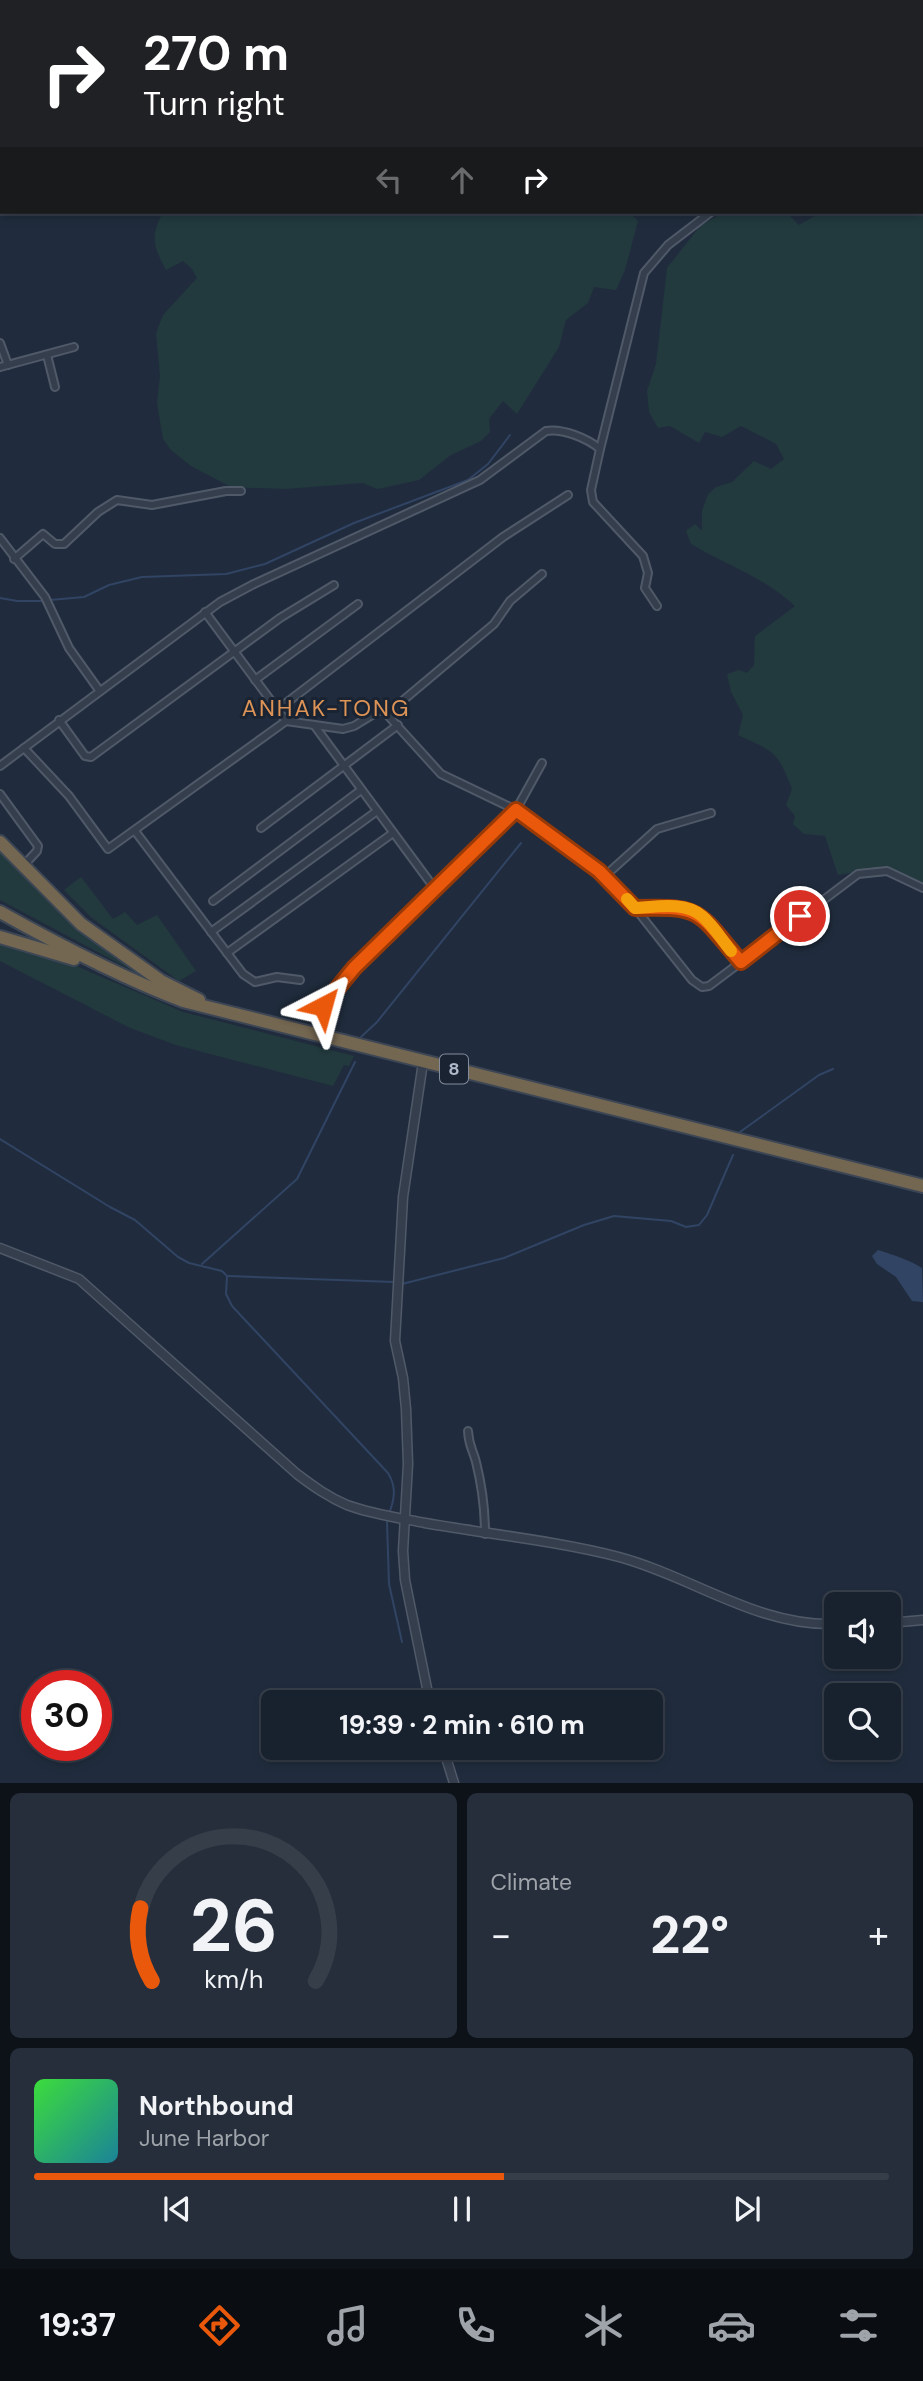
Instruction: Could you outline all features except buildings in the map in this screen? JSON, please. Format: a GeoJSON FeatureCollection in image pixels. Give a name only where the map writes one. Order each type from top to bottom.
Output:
{"type":"FeatureCollection","features":[{"type":"Feature","properties":{"kind":"highway"},"geometry":{"type":"LineString","coordinates":[[0,842],[81,924],[123,956],[161,981],[225,1013]]}},
{"type":"Feature","properties":{"kind":"highway","name":"8"},"geometry":{"type":"LineString","coordinates":[[0,912],[50,940],[151,989],[225,1013],[923,1186]]}},
{"type":"Feature","properties":{"kind":"highway","name":"8"},"geometry":{"type":"LineString","coordinates":[[0,920],[147,996],[183,1008],[923,1193]]}},
{"type":"Feature","properties":{"kind":"highway"},"geometry":{"type":"LineString","coordinates":[[0,937],[74,959]]}},
{"type":"Feature","properties":{"kind":"street"},"geometry":{"type":"LineString","coordinates":[[657,606],[645,588],[648,573],[643,556],[593,502],[591,490],[644,273],[668,245],[708,214]]}},
{"type":"Feature","properties":{"kind":"street"},"geometry":{"type":"LineString","coordinates":[[0,343],[9,365]]}},
{"type":"Feature","properties":{"kind":"street"},"geometry":{"type":"LineString","coordinates":[[0,368],[74,348]]}},
{"type":"Feature","properties":{"kind":"street"},"geometry":{"type":"LineString","coordinates":[[47,355],[55,387]]}},
{"type":"Feature","properties":{"kind":"street"},"geometry":{"type":"LineString","coordinates":[[0,766],[205,612],[254,584],[480,480],[546,431],[555,429],[568,433],[600,449]]}},
{"type":"Feature","properties":{"kind":"street"},"geometry":{"type":"LineString","coordinates":[[14,559],[43,534],[55,544],[64,544],[97,512],[117,500],[152,505],[226,491],[241,491]]}},
{"type":"Feature","properties":{"kind":"street"},"geometry":{"type":"LineString","coordinates":[[277,709],[503,537],[568,495]]}},
{"type":"Feature","properties":{"kind":"street"},"geometry":{"type":"LineString","coordinates":[[0,538],[46,600],[69,648],[99,690]]}},
{"type":"Feature","properties":{"kind":"street"},"geometry":{"type":"LineString","coordinates":[[388,713],[495,624],[510,601],[542,574]]}},
{"type":"Feature","properties":{"kind":"street"},"geometry":{"type":"LineString","coordinates":[[59,720],[85,757],[91,757],[280,618],[334,585]]}},
{"type":"Feature","properties":{"kind":"street"},"geometry":{"type":"LineString","coordinates":[[255,680],[321,634],[358,604]]}},
{"type":"Feature","properties":{"kind":"street"},"geometry":{"type":"LineString","coordinates":[[205,612],[286,721]]}},
{"type":"Feature","properties":{"kind":"street"},"geometry":{"type":"LineString","coordinates":[[24,748],[69,796],[108,849],[286,721],[342,729],[354,726],[382,709],[441,774],[516,810],[605,876],[635,908],[692,980],[702,987],[709,986],[858,874],[887,871],[923,888]]}},
{"type":"Feature","properties":{"kind":"street"},"geometry":{"type":"LineString","coordinates":[[314,724],[435,889]]}},
{"type":"Feature","properties":{"kind":"street"},"geometry":{"type":"LineString","coordinates":[[261,828],[398,725]]}},
{"type":"Feature","properties":{"kind":"street"},"geometry":{"type":"LineString","coordinates":[[323,1006],[354,968],[516,810],[542,764]]}},
{"type":"Feature","properties":{"kind":"street"},"geometry":{"type":"LineString","coordinates":[[213,901],[361,790]]}},
{"type":"Feature","properties":{"kind":"street"},"geometry":{"type":"LineString","coordinates":[[0,794],[38,846],[24,866]]}},
{"type":"Feature","properties":{"kind":"street"},"geometry":{"type":"LineString","coordinates":[[211,932],[377,811]]}},
{"type":"Feature","properties":{"kind":"street"},"geometry":{"type":"LineString","coordinates":[[605,876],[657,829],[711,813]]}},
{"type":"Feature","properties":{"kind":"street"},"geometry":{"type":"LineString","coordinates":[[135,831],[243,974],[255,982],[276,977],[300,980]]}},
{"type":"Feature","properties":{"kind":"street"},"geometry":{"type":"LineString","coordinates":[[227,953],[393,833]]}},
{"type":"Feature","properties":{"kind":"street"},"geometry":{"type":"LineString","coordinates":[[635,908],[677,907],[702,915],[741,962]]}},
{"type":"Feature","properties":{"kind":"street"},"geometry":{"type":"LineString","coordinates":[[422,1069],[403,1197],[394,1318],[406,1409],[403,1551],[405,1580],[427,1690]]}},
{"type":"Feature","properties":{"kind":"street"},"geometry":{"type":"LineString","coordinates":[[0,1248],[79,1279],[297,1474],[321,1492],[348,1505],[405,1519],[622,1558],[770,1617],[806,1624],[824,1624]]}},
{"type":"Feature","properties":{"kind":"street"},"geometry":{"type":"LineString","coordinates":[[468,1431],[469,1447],[476,1460],[484,1501],[485,1534]]}},
{"type":"Feature","properties":{"kind":"street"},"geometry":{"type":"LineString","coordinates":[[901,1622],[923,1620]]}},
{"type":"Feature","properties":{"kind":"street"},"geometry":{"type":"LineString","coordinates":[[447,1760],[454,1783]]}},
{"type":"Feature","properties":{"kind":"green space"},"geometry":{"type":"Polygon","coordinates":[[[162,214],[633,214],[638,221],[625,270],[616,290],[594,287],[588,303],[566,320],[559,347],[517,414],[503,401],[489,419],[490,432],[481,441],[451,455],[419,480],[377,489],[363,483],[285,489],[231,487],[191,466],[171,450],[163,439],[157,403],[160,376],[156,333],[163,315],[197,278],[183,261],[166,270],[156,248],[156,228],[162,214]]]}},
{"type":"Feature","properties":{"kind":"green space"},"geometry":{"type":"Polygon","coordinates":[[[721,214],[788,214],[799,225],[818,214],[923,214],[923,883],[888,867],[838,875],[825,836],[804,834],[793,824],[795,816],[786,805],[792,789],[778,759],[767,749],[738,735],[743,715],[731,692],[727,674],[739,670],[747,673],[754,665],[755,636],[795,606],[758,579],[691,544],[686,531],[695,524],[702,531],[702,511],[708,494],[716,487],[732,482],[754,461],[771,469],[784,459],[776,444],[741,426],[722,437],[705,432],[699,443],[670,426],[658,428],[649,412],[647,391],[656,364],[667,268],[701,225],[721,214]]]}},
{"type":"Feature","properties":{"kind":"green space"},"geometry":{"type":"Polygon","coordinates":[[[0,851],[52,904],[117,960],[158,984],[0,900],[0,851]]]}},
{"type":"Feature","properties":{"kind":"green space"},"geometry":{"type":"Polygon","coordinates":[[[81,877],[113,919],[125,912],[137,925],[157,915],[196,971],[179,981],[92,918],[64,890],[81,877]]]}},
{"type":"Feature","properties":{"kind":"green space"},"geometry":{"type":"Polygon","coordinates":[[[0,940],[74,965],[183,1012],[354,1056],[349,1066],[344,1065],[333,1086],[176,1045],[130,1028],[0,961],[0,940]]]}},
{"type":"Feature","properties":{"kind":"water"},"geometry":{"type":"Polygon","coordinates":[[[878,1250],[922,1268],[923,1302],[912,1301],[896,1277],[877,1264],[872,1256],[878,1250]]]}},
{"type":"Feature","properties":{"kind":"waterway"},"geometry":{"type":"LineString","coordinates":[[50,600],[84,597],[109,585],[142,577],[226,574],[265,564],[354,523],[468,480],[488,464],[510,435]]}},
{"type":"Feature","properties":{"kind":"waterway"},"geometry":{"type":"LineString","coordinates":[[0,598],[44,601]]}},
{"type":"Feature","properties":{"kind":"waterway"},"geometry":{"type":"LineString","coordinates":[[361,1037],[377,1022],[521,843]]}},
{"type":"Feature","properties":{"kind":"waterway"},"geometry":{"type":"LineString","coordinates":[[202,1264],[297,1179],[355,1062]]}},
{"type":"Feature","properties":{"kind":"waterway"},"geometry":{"type":"LineString","coordinates":[[740,1132],[819,1075],[833,1069]]}},
{"type":"Feature","properties":{"kind":"waterway"},"geometry":{"type":"LineString","coordinates":[[0,1139],[135,1220],[178,1257],[189,1263],[222,1271],[227,1276],[226,1294],[232,1306],[388,1473],[394,1492],[390,1511]]}},
{"type":"Feature","properties":{"kind":"waterway"},"geometry":{"type":"LineString","coordinates":[[402,1284],[504,1258],[584,1225],[614,1216],[671,1221],[686,1227],[699,1225],[707,1215],[733,1155]]}},
{"type":"Feature","properties":{"kind":"waterway"},"geometry":{"type":"LineString","coordinates":[[228,1276],[394,1282]]}},
{"type":"Feature","properties":{"kind":"waterway"},"geometry":{"type":"LineString","coordinates":[[387,1522],[389,1584],[402,1642]]}},
{"type":"Feature","properties":{"kind":"slow traffic"},"geometry":{"type":"LineString","coordinates":[[627,899],[635,908],[677,907],[694,911],[702,915],[731,951]]}},
{"type":"Feature","properties":{"kind":"district","name":"ANHAK-TONG"},"geometry":{"type":"Point","coordinates":[326,708]}},
{"type":"Feature","properties":{"kind":"route"},"geometry":{"type":"LineString","coordinates":[[323,1006],[354,968],[516,810],[599,871],[635,908],[677,907],[702,915],[741,962],[800,916]]}}]}
